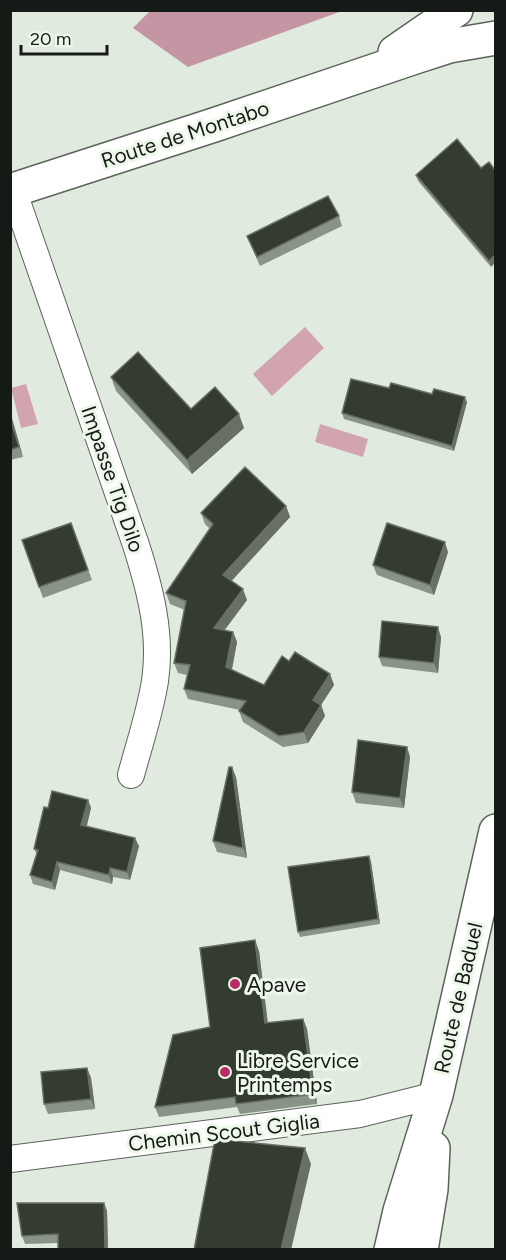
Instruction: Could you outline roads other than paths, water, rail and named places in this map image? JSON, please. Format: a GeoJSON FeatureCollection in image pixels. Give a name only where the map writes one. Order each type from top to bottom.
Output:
{"type":"FeatureCollection","features":[{"type":"Feature","properties":{"kind":"main road","name":"Route de Montabo"},"geometry":{"type":"LineString","coordinates":[[358,75],[456,10]]}},
{"type":"Feature","properties":{"kind":"main road","name":"Route de Montabo"},"geometry":{"type":"LineString","coordinates":[[12,191],[449,46],[495,38]]}},
{"type":"Feature","properties":{"kind":"main road","name":"Route de Baduel"},"geometry":{"type":"LineString","coordinates":[[391,1250],[400,1211],[436,1095],[494,845]]}},
{"type":"Feature","properties":{"kind":"main road","name":"Route de Baduel"},"geometry":{"type":"LineString","coordinates":[[421,1250],[431,1189],[436,1095]]}},
{"type":"Feature","properties":{"kind":"street","name":"Impasse Tig Dilo"},"geometry":{"type":"LineString","coordinates":[[12,191],[150,590],[155,616],[157,651],[155,682],[131,776]]}},
{"type":"Feature","properties":{"kind":"street","name":"Chemin Scout Giglia"},"geometry":{"type":"LineString","coordinates":[[10,1159],[360,1114],[436,1095]]}},
{"type":"Feature","properties":{"kind":"place","name":"Apave"},"geometry":{"type":"Point","coordinates":[235,984]}},
{"type":"Feature","properties":{"kind":"place","name":"Libre Service Printemps"},"geometry":{"type":"Point","coordinates":[225,1072]}}]}
